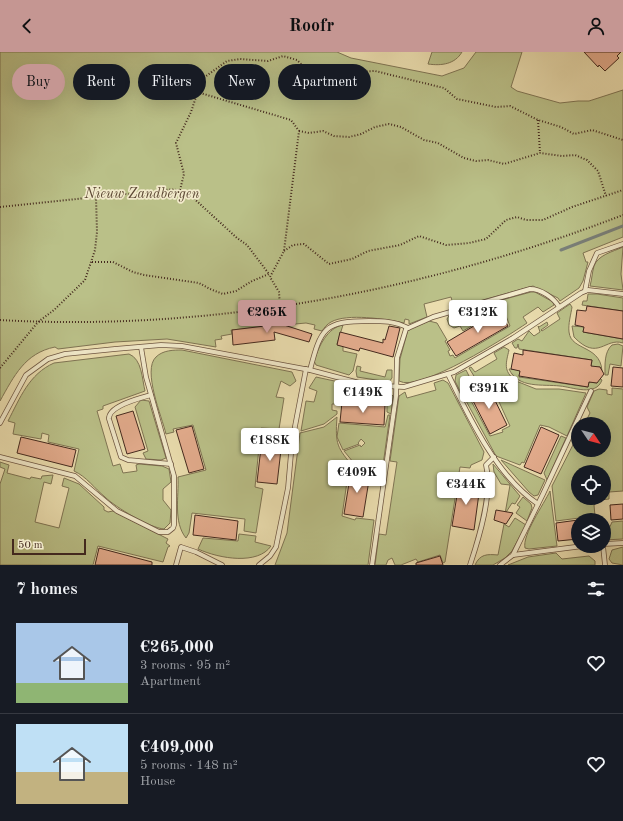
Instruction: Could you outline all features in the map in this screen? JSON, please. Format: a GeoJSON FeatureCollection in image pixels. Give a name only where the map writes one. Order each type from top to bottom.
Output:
{"type":"FeatureCollection","features":[{"type":"Feature","properties":{"kind":"lane"},"geometry":{"type":"LineString","coordinates":[[585,291],[589,271],[597,253],[623,244]]}},
{"type":"Feature","properties":{"kind":"lane"},"geometry":{"type":"LineString","coordinates":[[372,565],[396,396],[397,358],[403,335],[408,328],[432,317],[530,289],[535,289],[556,300],[559,307]]}},
{"type":"Feature","properties":{"kind":"lane"},"geometry":{"type":"LineString","coordinates":[[0,423],[26,375],[48,359],[65,354],[142,347],[182,346],[308,370],[367,384],[396,387],[413,385],[448,374],[512,338],[585,291],[596,290],[623,294]]}},
{"type":"Feature","properties":{"kind":"lane"},"geometry":{"type":"LineString","coordinates":[[259,565],[270,556],[276,547],[288,488],[292,442],[308,370],[319,339],[330,326],[345,321],[386,321],[408,328]]}},
{"type":"Feature","properties":{"kind":"lane"},"geometry":{"type":"LineString","coordinates":[[0,457],[75,476],[117,511],[164,533],[173,528],[174,476],[146,377],[142,347]]}},
{"type":"Feature","properties":{"kind":"lane"},"geometry":{"type":"LineString","coordinates":[[448,374],[494,457],[522,491],[538,504]]}},
{"type":"Feature","properties":{"kind":"lane"},"geometry":{"type":"LineString","coordinates":[[500,565],[513,555],[590,391]]}},
{"type":"Feature","properties":{"kind":"lane"},"geometry":{"type":"LineString","coordinates":[[152,395],[139,398],[114,408],[109,419],[120,454],[124,459],[171,464]]}},
{"type":"Feature","properties":{"kind":"lane"},"geometry":{"type":"LineString","coordinates":[[470,565],[480,534],[489,476],[486,465],[494,457]]}},
{"type":"Feature","properties":{"kind":"lane"},"geometry":{"type":"LineString","coordinates":[[611,544],[623,543]]}},
{"type":"Feature","properties":{"kind":"lane"},"geometry":{"type":"LineString","coordinates":[[176,565],[181,548],[196,552],[222,565]]}},
{"type":"Feature","properties":{"kind":"lane"},"geometry":{"type":"LineString","coordinates":[[513,555],[571,548]]}},
{"type":"Feature","properties":{"kind":"lane"},"geometry":{"type":"LineString","coordinates":[[604,553],[604,565]]}},
{"type":"Feature","properties":{"kind":"path"},"geometry":{"type":"LineString","coordinates":[[206,76],[227,61],[240,59],[268,61],[283,56],[297,60],[305,68],[317,73],[375,71],[424,82],[444,88],[457,99],[496,107],[510,106],[538,120],[561,127],[574,134],[592,130],[623,140]]}},
{"type":"Feature","properties":{"kind":"path"},"geometry":{"type":"LineString","coordinates":[[206,95],[291,120],[299,131],[309,133],[323,131],[334,136],[349,137],[361,134],[375,127],[389,124],[401,127],[424,140],[438,143],[464,158],[476,162],[488,160],[504,164],[540,153],[562,156],[575,155],[587,160],[598,171],[606,196]]}},
{"type":"Feature","properties":{"kind":"path"},"geometry":{"type":"LineString","coordinates":[[180,190],[184,174],[176,143],[191,112],[194,100]]}},
{"type":"Feature","properties":{"kind":"path"},"geometry":{"type":"LineString","coordinates":[[538,120],[540,153]]}},
{"type":"Feature","properties":{"kind":"path"},"geometry":{"type":"LineString","coordinates":[[91,262],[113,262],[138,273],[199,283],[223,294],[236,291],[252,281],[270,275],[284,251],[299,131]]}},
{"type":"Feature","properties":{"kind":"path"},"geometry":{"type":"LineString","coordinates":[[0,207],[125,194],[146,196],[158,191],[180,190],[197,199],[237,238],[247,245],[270,275],[279,292],[280,307]]}},
{"type":"Feature","properties":{"kind":"path"},"geometry":{"type":"LineString","coordinates":[[284,251],[293,246],[304,244],[329,264],[352,259],[368,251],[400,245],[419,236],[446,246],[469,244],[486,239],[506,220],[517,217],[526,220],[543,220],[572,207],[623,190]]}},
{"type":"Feature","properties":{"kind":"path"},"geometry":{"type":"LineString","coordinates":[[0,368],[38,322],[54,310],[85,280],[91,262],[97,232],[96,197]]}},
{"type":"Feature","properties":{"kind":"path"},"geometry":{"type":"LineString","coordinates":[[0,320],[38,322],[157,320],[280,307],[454,271],[527,249],[623,215]]}},
{"type":"Feature","properties":{"kind":"green space","name":"Nieuw Zandbergen"},"geometry":{"type":"Polygon","coordinates":[[[0,52],[337,52],[351,58],[442,76],[464,68],[476,52],[522,52],[511,87],[517,91],[560,103],[589,101],[623,90],[623,237],[583,253],[586,262],[588,262],[583,281],[579,288],[560,301],[558,298],[533,286],[454,308],[451,297],[424,304],[427,317],[409,324],[409,320],[405,319],[404,323],[356,317],[338,319],[327,325],[322,331],[314,329],[315,325],[306,323],[231,330],[232,334],[221,336],[222,339],[215,340],[216,347],[167,339],[115,342],[58,349],[55,347],[36,354],[28,360],[10,383],[0,401],[0,52]]]}},
{"type":"Feature","properties":{"kind":"green space"},"geometry":{"type":"Polygon","coordinates":[[[432,52],[462,52],[452,62],[438,65],[428,64],[432,52]]]}},
{"type":"Feature","properties":{"kind":"green space"},"geometry":{"type":"Polygon","coordinates":[[[623,247],[621,274],[623,290],[590,286],[593,269],[596,262],[606,254],[623,247]]]}},
{"type":"Feature","properties":{"kind":"green space"},"geometry":{"type":"Polygon","coordinates":[[[535,292],[553,302],[554,305],[543,312],[538,307],[523,317],[527,323],[483,350],[443,371],[425,379],[409,382],[399,381],[400,359],[408,330],[429,321],[437,323],[447,340],[445,341],[450,350],[448,351],[450,356],[453,355],[455,358],[510,326],[504,311],[502,312],[500,309],[463,331],[460,326],[454,328],[449,325],[447,319],[450,314],[535,292]]]}},
{"type":"Feature","properties":{"kind":"green space"},"geometry":{"type":"Polygon","coordinates":[[[588,294],[623,298],[623,311],[582,305],[583,301],[587,301],[588,294]]]}},
{"type":"Feature","properties":{"kind":"green space"},"geometry":{"type":"Polygon","coordinates":[[[570,304],[572,307],[569,322],[569,332],[571,338],[575,343],[593,353],[598,358],[601,366],[602,376],[600,367],[591,367],[592,360],[519,349],[518,344],[517,348],[515,348],[512,343],[518,339],[522,341],[529,331],[534,336],[540,332],[538,326],[539,327],[547,322],[548,325],[541,330],[542,331],[560,319],[557,313],[570,304]]]}},
{"type":"Feature","properties":{"kind":"green space"},"geometry":{"type":"Polygon","coordinates":[[[343,325],[337,344],[343,346],[343,351],[357,354],[353,371],[349,375],[316,365],[314,361],[324,338],[332,330],[343,325]]]}},
{"type":"Feature","properties":{"kind":"green space"},"geometry":{"type":"Polygon","coordinates":[[[572,326],[584,327],[583,332],[623,339],[623,343],[617,342],[601,347],[589,348],[574,337],[572,326]]]}},
{"type":"Feature","properties":{"kind":"green space"},"geometry":{"type":"Polygon","coordinates":[[[618,344],[623,346],[621,366],[610,364],[608,375],[605,375],[606,359],[609,348],[612,345],[618,344]]]}},
{"type":"Feature","properties":{"kind":"green space"},"geometry":{"type":"Polygon","coordinates":[[[504,347],[509,350],[506,366],[511,377],[515,380],[512,385],[513,387],[517,386],[516,381],[536,389],[559,389],[586,393],[575,417],[571,417],[571,427],[567,436],[549,427],[540,425],[524,463],[522,462],[520,465],[496,456],[465,399],[469,397],[490,436],[503,432],[502,430],[510,426],[490,382],[483,385],[480,379],[477,381],[469,368],[471,367],[475,372],[497,359],[494,353],[504,347]]]}},
{"type":"Feature","properties":{"kind":"green space"},"geometry":{"type":"Polygon","coordinates":[[[182,350],[292,372],[296,381],[290,386],[281,381],[276,397],[284,398],[279,429],[261,428],[255,487],[263,489],[256,533],[244,531],[245,519],[192,513],[189,533],[186,538],[179,525],[178,477],[206,470],[193,425],[173,429],[174,432],[166,434],[154,394],[151,372],[152,363],[156,357],[169,351],[182,350]]]}},
{"type":"Feature","properties":{"kind":"green space"},"geometry":{"type":"Polygon","coordinates":[[[129,354],[137,360],[145,391],[103,406],[103,409],[97,411],[113,466],[120,464],[123,473],[137,471],[136,465],[139,464],[162,466],[169,469],[171,482],[163,489],[163,500],[171,510],[170,523],[164,529],[150,525],[124,511],[101,494],[83,476],[74,471],[79,449],[48,442],[49,435],[42,433],[41,439],[13,434],[15,423],[8,421],[21,395],[32,380],[38,373],[54,363],[129,354]]]}},
{"type":"Feature","properties":{"kind":"green space"},"geometry":{"type":"Polygon","coordinates":[[[357,366],[361,367],[360,371],[385,377],[387,370],[392,370],[392,378],[389,382],[357,377],[357,366]]]}},
{"type":"Feature","properties":{"kind":"green space"},"geometry":{"type":"Polygon","coordinates":[[[509,369],[520,370],[519,377],[588,387],[589,382],[597,383],[599,378],[602,380],[599,385],[589,390],[539,385],[525,383],[518,380],[509,369]]]}},
{"type":"Feature","properties":{"kind":"green space"},"geometry":{"type":"Polygon","coordinates":[[[466,370],[475,388],[462,395],[455,381],[456,375],[466,370]]]}},
{"type":"Feature","properties":{"kind":"green space"},"geometry":{"type":"Polygon","coordinates":[[[316,377],[339,382],[338,404],[332,404],[332,410],[337,411],[337,414],[324,424],[301,431],[306,401],[314,402],[317,391],[309,388],[316,377]]]}},
{"type":"Feature","properties":{"kind":"green space"},"geometry":{"type":"Polygon","coordinates":[[[443,380],[448,383],[484,452],[482,460],[471,465],[470,468],[460,467],[445,562],[443,563],[440,555],[418,562],[416,559],[401,565],[395,565],[392,558],[388,560],[386,565],[375,565],[379,534],[386,535],[397,462],[390,461],[399,396],[405,392],[407,398],[436,390],[434,383],[443,380]]]}},
{"type":"Feature","properties":{"kind":"green space"},"geometry":{"type":"Polygon","coordinates":[[[343,383],[389,392],[393,396],[391,414],[387,412],[387,404],[346,401],[346,399],[342,399],[343,383]]]}},
{"type":"Feature","properties":{"kind":"green space"},"geometry":{"type":"Polygon","coordinates":[[[612,388],[623,389],[623,491],[611,492],[611,465],[571,465],[571,505],[594,505],[595,513],[571,513],[571,519],[556,521],[552,486],[571,449],[571,457],[611,457],[611,417],[588,417],[590,413],[587,407],[594,391],[599,389],[607,390],[607,394],[612,395],[612,388]]]}},
{"type":"Feature","properties":{"kind":"green space"},"geometry":{"type":"Polygon","coordinates":[[[141,400],[149,401],[166,458],[161,460],[146,459],[143,453],[148,451],[135,407],[141,400]]]}},
{"type":"Feature","properties":{"kind":"green space"},"geometry":{"type":"Polygon","coordinates":[[[388,415],[390,415],[382,472],[377,472],[377,468],[372,467],[371,470],[358,468],[344,451],[360,445],[361,447],[365,443],[361,439],[358,443],[359,444],[343,450],[337,437],[339,423],[385,427],[388,415]]]}},
{"type":"Feature","properties":{"kind":"green space"},"geometry":{"type":"Polygon","coordinates":[[[337,417],[336,434],[338,445],[354,468],[349,468],[342,516],[355,520],[356,518],[374,520],[368,565],[275,565],[287,533],[300,433],[324,427],[337,417]]]}},
{"type":"Feature","properties":{"kind":"green space"},"geometry":{"type":"Polygon","coordinates":[[[561,436],[566,438],[547,480],[544,473],[561,436]]]}},
{"type":"Feature","properties":{"kind":"green space"},"geometry":{"type":"Polygon","coordinates":[[[501,460],[545,480],[538,495],[534,496],[529,492],[501,460]]]}},
{"type":"Feature","properties":{"kind":"green space"},"geometry":{"type":"Polygon","coordinates":[[[0,462],[9,465],[7,473],[30,479],[31,477],[41,479],[42,476],[53,475],[51,484],[44,482],[35,522],[59,528],[69,488],[62,486],[64,478],[79,484],[104,507],[104,510],[108,512],[113,511],[168,539],[166,543],[170,546],[168,547],[163,562],[98,546],[93,565],[0,565],[0,484],[5,469],[0,467],[0,462]]]}},
{"type":"Feature","properties":{"kind":"green space"},"geometry":{"type":"Polygon","coordinates":[[[493,464],[520,496],[515,504],[512,503],[505,514],[510,485],[501,484],[494,472],[493,464]]]}},
{"type":"Feature","properties":{"kind":"green space"},"geometry":{"type":"Polygon","coordinates":[[[550,491],[557,546],[529,549],[525,548],[525,542],[530,528],[550,491]]]}},
{"type":"Feature","properties":{"kind":"green space"},"geometry":{"type":"Polygon","coordinates":[[[523,497],[531,504],[532,508],[527,521],[516,513],[520,507],[517,505],[523,497]]]}},
{"type":"Feature","properties":{"kind":"green space"},"geometry":{"type":"Polygon","coordinates":[[[515,518],[526,525],[512,551],[505,558],[493,565],[475,565],[479,559],[484,556],[498,555],[504,524],[509,527],[515,518]]]}},
{"type":"Feature","properties":{"kind":"green space"},"geometry":{"type":"Polygon","coordinates":[[[623,521],[623,539],[611,540],[612,522],[623,521]]]}},
{"type":"Feature","properties":{"kind":"green space"},"geometry":{"type":"Polygon","coordinates":[[[239,534],[256,536],[255,542],[271,546],[265,552],[248,558],[227,557],[207,553],[198,549],[203,538],[238,541],[239,534]]]}},
{"type":"Feature","properties":{"kind":"green space"},"geometry":{"type":"Polygon","coordinates":[[[623,547],[623,565],[612,563],[609,559],[612,550],[623,547]]]}},
{"type":"Feature","properties":{"kind":"green space"},"geometry":{"type":"Polygon","coordinates":[[[556,553],[562,559],[589,556],[595,561],[595,565],[508,565],[528,557],[556,553]]]}},
{"type":"Feature","properties":{"kind":"building"},"geometry":{"type":"Polygon","coordinates":[[[584,52],[621,52],[617,56],[619,58],[605,71],[599,65],[598,67],[584,52]]]}},
{"type":"Feature","properties":{"kind":"building"},"geometry":{"type":"Polygon","coordinates":[[[587,306],[623,311],[623,339],[583,332],[584,327],[575,325],[577,310],[586,311],[587,306]]]}},
{"type":"Feature","properties":{"kind":"building"},"geometry":{"type":"Polygon","coordinates":[[[499,311],[508,326],[456,356],[447,342],[499,311]]]}},
{"type":"Feature","properties":{"kind":"building"},"geometry":{"type":"Polygon","coordinates":[[[281,324],[312,334],[309,342],[274,332],[275,340],[233,345],[232,330],[281,324]]]}},
{"type":"Feature","properties":{"kind":"building"},"geometry":{"type":"Polygon","coordinates":[[[389,326],[400,328],[393,357],[360,348],[359,351],[337,345],[340,332],[383,343],[383,339],[385,340],[389,326]]]}},
{"type":"Feature","properties":{"kind":"building"},"geometry":{"type":"Polygon","coordinates":[[[523,350],[592,360],[591,366],[600,367],[604,374],[597,383],[589,382],[588,387],[519,376],[520,371],[511,369],[514,353],[523,355],[523,350]]]}},
{"type":"Feature","properties":{"kind":"building"},"geometry":{"type":"Polygon","coordinates":[[[613,367],[623,368],[623,387],[611,386],[613,367]]]}},
{"type":"Feature","properties":{"kind":"building"},"geometry":{"type":"Polygon","coordinates":[[[488,386],[507,425],[490,434],[470,395],[488,386]]]}},
{"type":"Feature","properties":{"kind":"building"},"geometry":{"type":"Polygon","coordinates":[[[342,402],[385,405],[384,425],[340,422],[342,402]]]}},
{"type":"Feature","properties":{"kind":"building"},"geometry":{"type":"Polygon","coordinates":[[[133,411],[145,449],[127,454],[116,416],[133,411]]]}},
{"type":"Feature","properties":{"kind":"building"},"geometry":{"type":"Polygon","coordinates":[[[192,426],[204,469],[189,473],[176,430],[192,426]]]}},
{"type":"Feature","properties":{"kind":"building"},"geometry":{"type":"Polygon","coordinates":[[[541,427],[559,435],[541,474],[524,467],[541,427]]]}},
{"type":"Feature","properties":{"kind":"building"},"geometry":{"type":"Polygon","coordinates":[[[21,437],[76,450],[72,467],[17,453],[21,437]]]}},
{"type":"Feature","properties":{"kind":"building"},"geometry":{"type":"Polygon","coordinates":[[[262,439],[282,441],[277,484],[257,482],[262,439]]]}},
{"type":"Feature","properties":{"kind":"building"},"geometry":{"type":"Polygon","coordinates":[[[351,471],[370,474],[363,517],[344,514],[351,471]]]}},
{"type":"Feature","properties":{"kind":"building"},"geometry":{"type":"Polygon","coordinates":[[[459,483],[480,486],[474,530],[452,526],[459,483]]]}},
{"type":"Feature","properties":{"kind":"building"},"geometry":{"type":"Polygon","coordinates":[[[623,504],[623,519],[611,520],[611,505],[623,504]]]}},
{"type":"Feature","properties":{"kind":"building"},"geometry":{"type":"Polygon","coordinates":[[[496,510],[513,513],[506,524],[494,520],[496,510]]]}},
{"type":"Feature","properties":{"kind":"building"},"geometry":{"type":"Polygon","coordinates":[[[195,515],[238,521],[236,540],[193,535],[195,515]]]}},
{"type":"Feature","properties":{"kind":"building"},"geometry":{"type":"Polygon","coordinates":[[[571,521],[571,540],[558,541],[556,523],[571,521]]]}},
{"type":"Feature","properties":{"kind":"building"},"geometry":{"type":"Polygon","coordinates":[[[99,548],[152,562],[152,565],[95,565],[99,548]]]}},
{"type":"Feature","properties":{"kind":"building"},"geometry":{"type":"Polygon","coordinates":[[[440,556],[443,565],[416,565],[416,563],[440,556]]]}},
{"type":"Feature","properties":{"kind":"waterway"},"geometry":{"type":"LineString","coordinates":[[561,250],[623,226]]}}]}
